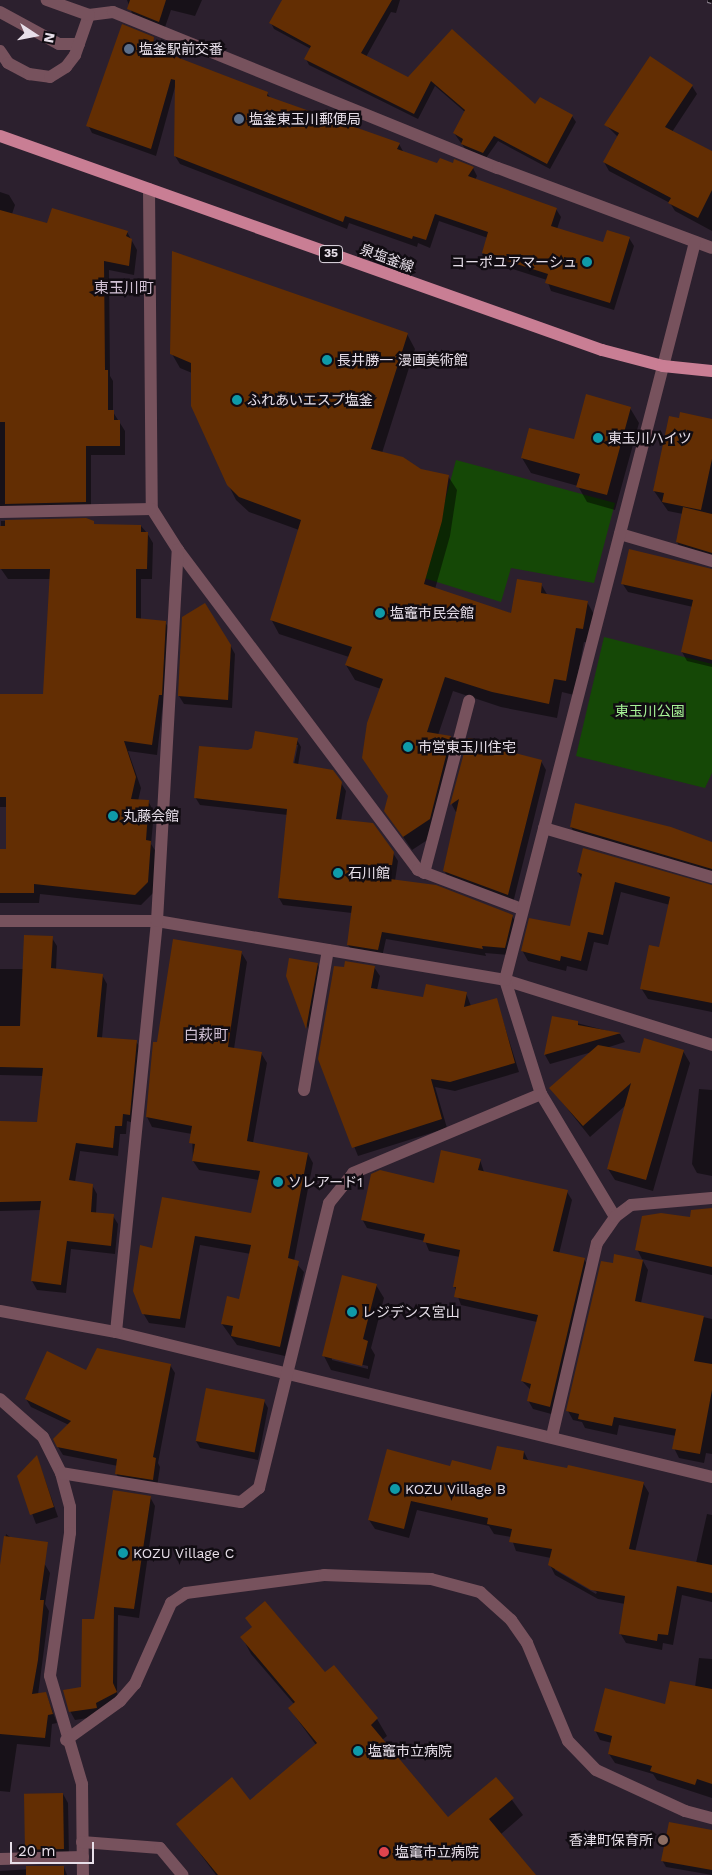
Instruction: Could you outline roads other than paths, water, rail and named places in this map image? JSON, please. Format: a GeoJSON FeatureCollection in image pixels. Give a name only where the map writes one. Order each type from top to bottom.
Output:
{"type":"FeatureCollection","features":[{"type":"Feature","properties":{"kind":"main road","name":"泉塩釜線"},"geometry":{"type":"LineString","coordinates":[[0,136],[602,350],[663,366],[712,371]]}},
{"type":"Feature","properties":{"kind":"street"},"geometry":{"type":"LineString","coordinates":[[46,0],[89,15],[113,12],[498,168],[712,248]]}},
{"type":"Feature","properties":{"kind":"street"},"geometry":{"type":"LineString","coordinates":[[0,12],[58,44],[79,44]]}},
{"type":"Feature","properties":{"kind":"street"},"geometry":{"type":"LineString","coordinates":[[0,51],[8,63],[29,74],[50,77],[66,67],[79,44],[89,15]]}},
{"type":"Feature","properties":{"kind":"street"},"geometry":{"type":"LineString","coordinates":[[149,189],[152,509],[178,550],[418,870],[522,910]]}},
{"type":"Feature","properties":{"kind":"street"},"geometry":{"type":"LineString","coordinates":[[614,1217],[541,1094],[505,980],[694,242]]}},
{"type":"Feature","properties":{"kind":"street"},"geometry":{"type":"LineString","coordinates":[[0,512],[152,509]]}},
{"type":"Feature","properties":{"kind":"street"},"geometry":{"type":"LineString","coordinates":[[620,534],[712,561]]}},
{"type":"Feature","properties":{"kind":"street"},"geometry":{"type":"LineString","coordinates":[[116,1332],[156,921],[178,550]]}},
{"type":"Feature","properties":{"kind":"street"},"geometry":{"type":"LineString","coordinates":[[424,872],[469,701]]}},
{"type":"Feature","properties":{"kind":"street"},"geometry":{"type":"LineString","coordinates":[[544,828],[712,877]]}},
{"type":"Feature","properties":{"kind":"street"},"geometry":{"type":"LineString","coordinates":[[0,922],[156,921],[505,980],[712,1046]]}},
{"type":"Feature","properties":{"kind":"street"},"geometry":{"type":"LineString","coordinates":[[304,1090],[328,950]]}},
{"type":"Feature","properties":{"kind":"street"},"geometry":{"type":"LineString","coordinates":[[62,1473],[242,1502],[259,1488],[329,1203],[353,1173],[541,1094]]}},
{"type":"Feature","properties":{"kind":"street"},"geometry":{"type":"LineString","coordinates":[[552,1436],[597,1242],[614,1217],[631,1205],[712,1198]]}},
{"type":"Feature","properties":{"kind":"street"},"geometry":{"type":"LineString","coordinates":[[0,1311],[116,1332],[552,1436],[712,1477]]}},
{"type":"Feature","properties":{"kind":"street"},"geometry":{"type":"LineString","coordinates":[[0,1399],[43,1437],[62,1473],[70,1507],[70,1532],[50,1676],[66,1740],[82,1784],[83,1875]]}},
{"type":"Feature","properties":{"kind":"street"},"geometry":{"type":"LineString","coordinates":[[66,1740],[120,1701],[135,1684],[171,1603],[186,1592],[324,1574],[430,1578],[480,1592],[511,1620],[527,1643],[568,1741],[596,1770],[685,1811],[712,1818]]}},
{"type":"Feature","properties":{"kind":"street"},"geometry":{"type":"LineString","coordinates":[[82,1842],[160,1848],[183,1875]]}},
{"type":"Feature","properties":{"kind":"street"},"geometry":{"type":"LineString","coordinates":[[0,1858],[83,1857]]}},
{"type":"Feature","properties":{"kind":"railway"},"geometry":{"type":"LineString","coordinates":[[708,0],[712,1]]}},
{"type":"Feature","properties":{"kind":"place","name":"塩釜駅前交番"},"geometry":{"type":"Point","coordinates":[129,49]}},
{"type":"Feature","properties":{"kind":"place","name":"塩釜東玉川郵便局"},"geometry":{"type":"Point","coordinates":[239,119]}},
{"type":"Feature","properties":{"kind":"place","name":"コーポユアマーシュ"},"geometry":{"type":"Point","coordinates":[587,262]}},
{"type":"Feature","properties":{"kind":"place","name":"長井勝一 漫画美術館"},"geometry":{"type":"Point","coordinates":[327,360]}},
{"type":"Feature","properties":{"kind":"place","name":"ふれあいエスプ塩釜"},"geometry":{"type":"Point","coordinates":[237,400]}},
{"type":"Feature","properties":{"kind":"place","name":"東玉川ハイツ"},"geometry":{"type":"Point","coordinates":[598,438]}},
{"type":"Feature","properties":{"kind":"place","name":"塩竈市民会館"},"geometry":{"type":"Point","coordinates":[380,613]}},
{"type":"Feature","properties":{"kind":"place","name":"市営東玉川住宅"},"geometry":{"type":"Point","coordinates":[408,747]}},
{"type":"Feature","properties":{"kind":"place","name":"丸藤会館"},"geometry":{"type":"Point","coordinates":[113,816]}},
{"type":"Feature","properties":{"kind":"place","name":"石川館"},"geometry":{"type":"Point","coordinates":[338,873]}},
{"type":"Feature","properties":{"kind":"place","name":"ソレアード1"},"geometry":{"type":"Point","coordinates":[278,1182]}},
{"type":"Feature","properties":{"kind":"place","name":"レジデンス宮山"},"geometry":{"type":"Point","coordinates":[352,1312]}},
{"type":"Feature","properties":{"kind":"place","name":"KOZU Village B"},"geometry":{"type":"Point","coordinates":[395,1489]}},
{"type":"Feature","properties":{"kind":"place","name":"KOZU Village C"},"geometry":{"type":"Point","coordinates":[123,1553]}},
{"type":"Feature","properties":{"kind":"place","name":"塩竈市立病院"},"geometry":{"type":"Point","coordinates":[358,1751]}},
{"type":"Feature","properties":{"kind":"place","name":"香津町保育所"},"geometry":{"type":"Point","coordinates":[663,1840]}},
{"type":"Feature","properties":{"kind":"place","name":"塩竃市立病院"},"geometry":{"type":"Point","coordinates":[384,1852]}},
{"type":"Feature","properties":{"kind":"district","name":"東玉川町"},"geometry":{"type":"Point","coordinates":[124,289]}},
{"type":"Feature","properties":{"kind":"district","name":"白萩町"},"geometry":{"type":"Point","coordinates":[206,1036]}},
{"type":"Feature","properties":{"kind":"park label","name":"東玉川公園"},"geometry":{"type":"Point","coordinates":[650,711]}}]}
